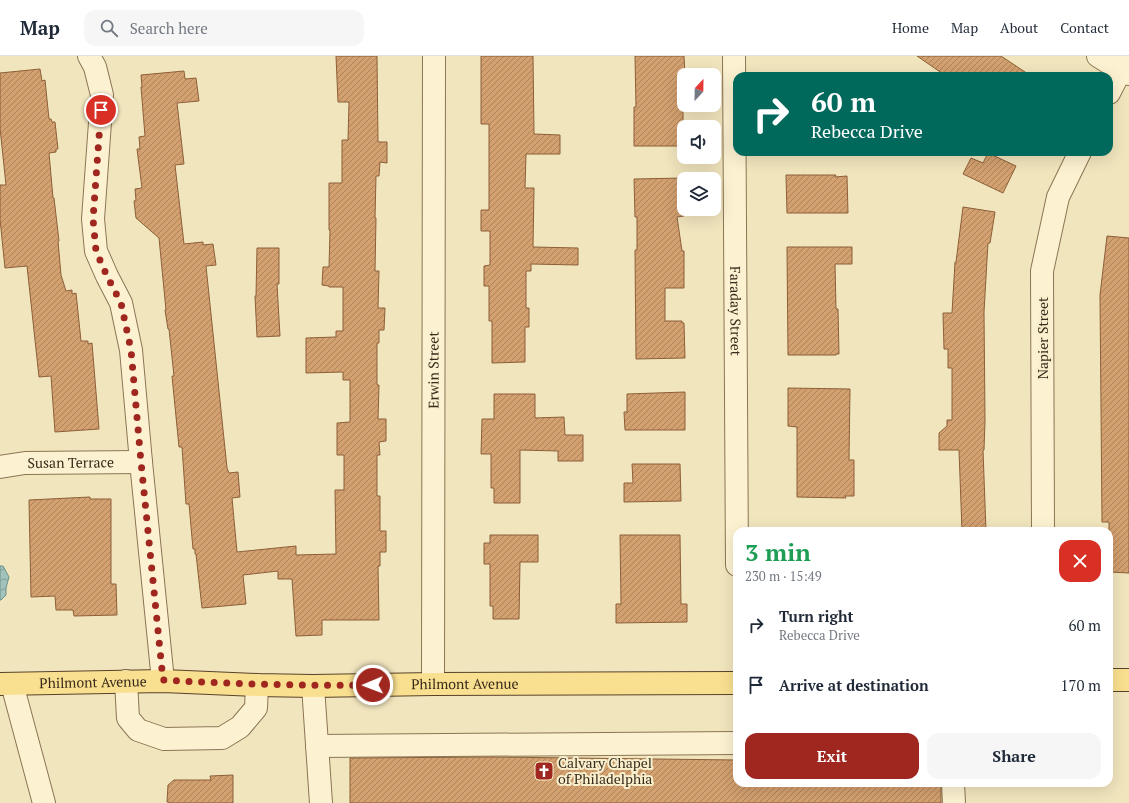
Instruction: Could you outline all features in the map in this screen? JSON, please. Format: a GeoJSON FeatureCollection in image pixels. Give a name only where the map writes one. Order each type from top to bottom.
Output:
{"type":"FeatureCollection","features":[{"type":"Feature","properties":{"kind":"main road","name":"Philmont Avenue"},"geometry":{"type":"LineString","coordinates":[[6,684],[163,680],[257,685],[313,686],[733,683]]}},
{"type":"Feature","properties":{"kind":"main road"},"geometry":{"type":"LineString","coordinates":[[1113,680],[1129,680]]}},
{"type":"Feature","properties":{"kind":"street"},"geometry":{"type":"LineString","coordinates":[[89,56],[95,67],[102,94],[93,219],[96,251],[121,303],[131,350],[163,680]]}},
{"type":"Feature","properties":{"kind":"street","name":"Erwin Street"},"geometry":{"type":"LineString","coordinates":[[432,684],[434,56]]}},
{"type":"Feature","properties":{"kind":"street","name":"Faraday Street"},"geometry":{"type":"LineString","coordinates":[[734,56],[734,72]]}},
{"type":"Feature","properties":{"kind":"street"},"geometry":{"type":"LineString","coordinates":[[1098,56],[1126,67],[1113,87]]}},
{"type":"Feature","properties":{"kind":"street","name":"Faraday Street"},"geometry":{"type":"LineString","coordinates":[[735,156],[737,527]]}},
{"type":"Feature","properties":{"kind":"street","name":"Napier Street"},"geometry":{"type":"LineString","coordinates":[[1043,527],[1042,271],[1058,197],[1078,156]]}},
{"type":"Feature","properties":{"kind":"street","name":"Susan Terrace"},"geometry":{"type":"LineString","coordinates":[[0,467],[24,463],[141,462]]}},
{"type":"Feature","properties":{"kind":"street"},"geometry":{"type":"LineString","coordinates":[[126,682],[128,718],[138,730],[164,739],[222,738],[240,727],[256,708],[257,685]]}},
{"type":"Feature","properties":{"kind":"street"},"geometry":{"type":"LineString","coordinates":[[6,684],[44,803]]}},
{"type":"Feature","properties":{"kind":"street"},"geometry":{"type":"LineString","coordinates":[[313,686],[321,803]]}},
{"type":"Feature","properties":{"kind":"street"},"geometry":{"type":"LineString","coordinates":[[317,746],[733,743]]}},
{"type":"Feature","properties":{"kind":"street"},"geometry":{"type":"LineString","coordinates":[[953,787],[954,803]]}},
{"type":"Feature","properties":{"kind":"water"},"geometry":{"type":"Polygon","coordinates":[[[0,566],[3,566],[9,577],[6,595],[1,600],[0,600],[0,566]]]}},
{"type":"Feature","properties":{"kind":"building"},"geometry":{"type":"Polygon","coordinates":[[[336,56],[377,56],[378,142],[387,142],[387,163],[380,162],[379,176],[376,176],[375,218],[375,271],[379,271],[378,308],[385,308],[384,330],[379,330],[379,343],[377,343],[377,385],[379,385],[378,419],[386,419],[386,441],[379,442],[380,455],[377,455],[377,496],[380,496],[380,531],[386,531],[386,552],[380,552],[380,566],[378,566],[379,620],[322,620],[322,635],[296,636],[292,579],[278,579],[278,571],[243,575],[246,604],[202,608],[196,554],[195,549],[193,549],[189,504],[186,504],[182,447],[179,447],[172,376],[174,376],[169,329],[165,310],[159,238],[136,218],[134,201],[136,200],[135,189],[142,188],[137,149],[140,149],[139,137],[145,136],[141,75],[184,71],[185,79],[196,78],[199,101],[177,103],[184,164],[175,165],[184,244],[203,242],[203,245],[213,244],[216,265],[206,266],[227,468],[229,473],[238,472],[240,497],[232,498],[237,552],[296,546],[296,555],[336,554],[335,490],[344,490],[344,455],[337,455],[337,423],[350,422],[350,380],[343,380],[343,372],[306,373],[306,338],[336,337],[336,331],[343,331],[343,287],[329,287],[322,285],[323,267],[329,267],[329,183],[342,183],[342,140],[348,140],[349,102],[338,102],[336,56]]]}},
{"type":"Feature","properties":{"kind":"building"},"geometry":{"type":"Polygon","coordinates":[[[481,56],[533,56],[534,134],[560,135],[560,154],[526,154],[525,188],[534,188],[533,247],[578,248],[578,265],[531,264],[531,271],[526,271],[526,308],[529,308],[529,327],[525,327],[525,362],[492,363],[492,321],[489,321],[489,286],[484,286],[484,266],[490,265],[490,231],[481,231],[481,210],[489,210],[489,124],[481,124],[481,56]]]}},
{"type":"Feature","properties":{"kind":"building"},"geometry":{"type":"Polygon","coordinates":[[[635,56],[684,56],[685,68],[677,68],[677,112],[683,112],[683,120],[677,120],[677,146],[634,146],[634,107],[636,107],[635,56]]]}},
{"type":"Feature","properties":{"kind":"building"},"geometry":{"type":"Polygon","coordinates":[[[917,56],[1001,56],[1025,72],[940,72],[917,56]]]}},
{"type":"Feature","properties":{"kind":"building"},"geometry":{"type":"Polygon","coordinates":[[[40,69],[42,81],[45,80],[49,119],[51,119],[52,122],[55,122],[58,149],[56,149],[56,152],[49,153],[59,241],[61,275],[66,291],[72,290],[72,294],[76,293],[81,341],[88,341],[88,344],[92,343],[99,429],[55,432],[51,376],[39,377],[27,266],[5,268],[0,219],[0,185],[6,185],[0,128],[0,73],[40,69]]]}},
{"type":"Feature","properties":{"kind":"building"},"geometry":{"type":"Polygon","coordinates":[[[986,156],[994,156],[1016,166],[1003,193],[963,174],[971,158],[983,163],[986,156]]]}},
{"type":"Feature","properties":{"kind":"building"},"geometry":{"type":"Polygon","coordinates":[[[786,175],[847,176],[848,213],[787,213],[786,175]]]}},
{"type":"Feature","properties":{"kind":"building"},"geometry":{"type":"Polygon","coordinates":[[[677,178],[677,216],[684,216],[677,217],[682,251],[684,251],[684,288],[665,288],[665,321],[682,321],[682,323],[684,323],[685,358],[636,359],[635,250],[637,250],[637,217],[635,217],[634,179],[677,178]]]}},
{"type":"Feature","properties":{"kind":"building"},"geometry":{"type":"Polygon","coordinates":[[[963,207],[995,212],[990,243],[988,243],[984,312],[985,421],[983,450],[986,527],[962,527],[959,450],[939,450],[939,433],[947,426],[947,420],[952,420],[952,368],[948,368],[948,349],[944,349],[943,313],[952,313],[956,262],[963,207]]]}},
{"type":"Feature","properties":{"kind":"building"},"geometry":{"type":"Polygon","coordinates":[[[1107,236],[1129,238],[1129,573],[1113,572],[1113,527],[1109,527],[1109,522],[1102,522],[1100,295],[1107,236]]]}},
{"type":"Feature","properties":{"kind":"building"},"geometry":{"type":"Polygon","coordinates":[[[787,247],[852,247],[852,264],[835,264],[839,354],[788,355],[787,247]]]}},
{"type":"Feature","properties":{"kind":"building"},"geometry":{"type":"Polygon","coordinates":[[[257,248],[279,248],[279,284],[277,284],[280,336],[257,337],[255,296],[257,248]]]}},
{"type":"Feature","properties":{"kind":"building"},"geometry":{"type":"Polygon","coordinates":[[[788,388],[850,389],[849,460],[854,460],[854,496],[845,496],[846,498],[797,497],[797,427],[788,426],[788,388]]]}},
{"type":"Feature","properties":{"kind":"building"},"geometry":{"type":"Polygon","coordinates":[[[685,392],[685,430],[625,430],[624,412],[627,412],[627,394],[685,392]]]}},
{"type":"Feature","properties":{"kind":"building"},"geometry":{"type":"Polygon","coordinates":[[[494,394],[535,394],[535,418],[564,417],[565,435],[583,435],[583,461],[558,461],[558,451],[520,450],[520,503],[494,503],[494,488],[491,488],[491,454],[481,454],[482,419],[494,419],[494,394]]]}},
{"type":"Feature","properties":{"kind":"building"},"geometry":{"type":"Polygon","coordinates":[[[632,464],[680,464],[681,501],[624,502],[624,483],[633,483],[632,464]]]}},
{"type":"Feature","properties":{"kind":"building"},"geometry":{"type":"Polygon","coordinates":[[[90,497],[90,499],[111,499],[111,584],[116,584],[117,615],[74,616],[73,610],[56,610],[55,596],[31,597],[29,500],[90,497]]]}},
{"type":"Feature","properties":{"kind":"building"},"geometry":{"type":"Polygon","coordinates":[[[490,535],[538,535],[538,562],[520,562],[519,619],[493,619],[493,606],[490,606],[490,564],[484,564],[484,543],[490,543],[490,535]]]}},
{"type":"Feature","properties":{"kind":"building"},"geometry":{"type":"Polygon","coordinates":[[[620,535],[680,535],[681,604],[687,604],[687,622],[616,623],[616,604],[621,604],[620,535]]]}},
{"type":"Feature","properties":{"kind":"building","name":"Calvary Chapel of Philadelphia"},"geometry":{"type":"Polygon","coordinates":[[[493,757],[733,760],[733,787],[941,787],[941,803],[350,803],[350,758],[493,757]]]}},
{"type":"Feature","properties":{"kind":"building"},"geometry":{"type":"Polygon","coordinates":[[[233,775],[233,803],[167,802],[168,785],[174,780],[211,780],[210,776],[233,775]]]}},
{"type":"Feature","properties":{"kind":"place","name":"Calvary Chapel of Philadelphia"},"geometry":{"type":"Point","coordinates":[544,771]}},
{"type":"Feature","properties":{"kind":"route"},"geometry":{"type":"LineString","coordinates":[[101,110],[93,219],[96,251],[121,303],[131,350],[163,680],[257,685],[373,685]]}}]}
